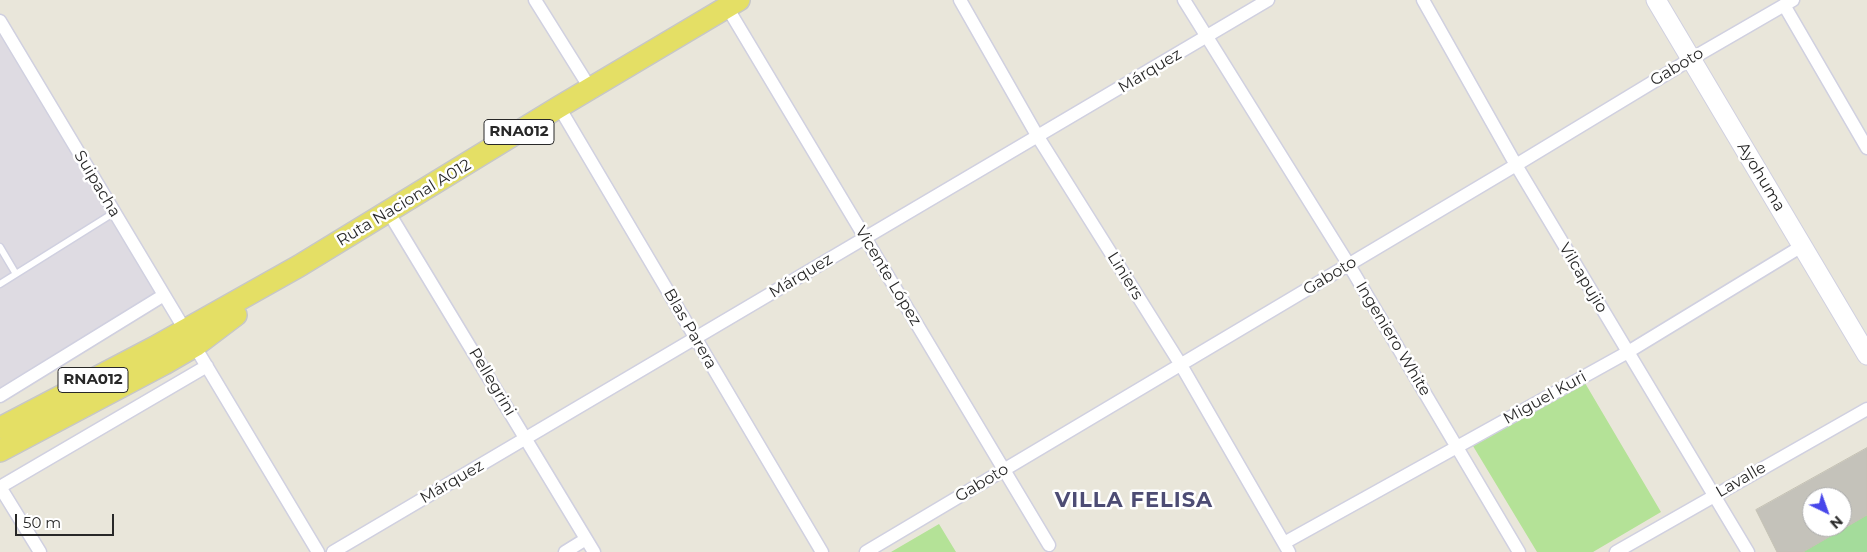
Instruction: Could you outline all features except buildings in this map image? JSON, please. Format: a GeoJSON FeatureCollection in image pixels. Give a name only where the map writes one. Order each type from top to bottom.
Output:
{"type":"FeatureCollection","features":[{"type":"Feature","properties":{"kind":"main road","name":"Ruta Nacional A012"},"geometry":{"type":"LineString","coordinates":[[0,451],[78,411],[299,266],[559,106],[733,4]]}},
{"type":"Feature","properties":{"kind":"main road","name":"Ruta Nacional A012"},"geometry":{"type":"LineString","coordinates":[[0,428],[190,338]]}},
{"type":"Feature","properties":{"kind":"main road"},"geometry":{"type":"LineString","coordinates":[[0,465],[78,411]]}},
{"type":"Feature","properties":{"kind":"street"},"geometry":{"type":"LineString","coordinates":[[535,0],[590,88]]}},
{"type":"Feature","properties":{"kind":"street","name":"Liniers"},"geometry":{"type":"LineString","coordinates":[[960,0],[1038,136],[1182,365],[1286,547]]}},
{"type":"Feature","properties":{"kind":"street","name":"Ingeniero White"},"geometry":{"type":"LineString","coordinates":[[1184,0],[1349,264],[1519,552]]}},
{"type":"Feature","properties":{"kind":"street","name":"Márquez"},"geometry":{"type":"LineString","coordinates":[[333,552],[1268,0]]}},
{"type":"Feature","properties":{"kind":"street","name":"Vilcapujio"},"geometry":{"type":"LineString","coordinates":[[1423,0],[1516,165],[1748,552]]}},
{"type":"Feature","properties":{"kind":"street","name":"Ayohuma"},"geometry":{"type":"LineString","coordinates":[[1656,0],[1867,355]]}},
{"type":"Feature","properties":{"kind":"street"},"geometry":{"type":"LineString","coordinates":[[1788,3],[1867,148]]}},
{"type":"Feature","properties":{"kind":"street","name":"Gaboto"},"geometry":{"type":"LineString","coordinates":[[866,552],[1182,365],[1691,58],[1788,3]]}},
{"type":"Feature","properties":{"kind":"street","name":"Vicente López"},"geometry":{"type":"LineString","coordinates":[[733,4],[865,238],[1049,544]]}},
{"type":"Feature","properties":{"kind":"street","name":"Suipacha"},"geometry":{"type":"LineString","coordinates":[[0,21],[318,552]]}},
{"type":"Feature","properties":{"kind":"street","name":"Blas Parera"},"geometry":{"type":"LineString","coordinates":[[559,106],[822,552]]}},
{"type":"Feature","properties":{"kind":"street","name":"Pellegrini"},"geometry":{"type":"LineString","coordinates":[[389,212],[594,552]]}},
{"type":"Feature","properties":{"kind":"street","name":"Miguel Kuri"},"geometry":{"type":"LineString","coordinates":[[1286,547],[1457,447],[1628,352],[1802,246]]}},
{"type":"Feature","properties":{"kind":"street"},"geometry":{"type":"LineString","coordinates":[[0,396],[164,295]]}},
{"type":"Feature","properties":{"kind":"street"},"geometry":{"type":"LineString","coordinates":[[40,552],[0,487],[207,366]]}},
{"type":"Feature","properties":{"kind":"street","name":"Lavalle"},"geometry":{"type":"LineString","coordinates":[[1616,552],[1867,409]]}},
{"type":"Feature","properties":{"kind":"street"},"geometry":{"type":"LineString","coordinates":[[565,552],[586,539]]}},
{"type":"Feature","properties":{"kind":"lane"},"geometry":{"type":"LineString","coordinates":[[0,284],[114,212]]}},
{"type":"Feature","properties":{"kind":"lane"},"geometry":{"type":"LineString","coordinates":[[0,247],[16,274]]}},
{"type":"Feature","properties":{"kind":"shaded area"},"geometry":{"type":"Polygon","coordinates":[[[0,21],[164,295],[0,396],[0,21]]]}},
{"type":"Feature","properties":{"kind":"green space"},"geometry":{"type":"Polygon","coordinates":[[[1585,383],[1661,512],[1593,552],[1537,552],[1473,446],[1585,383]]]}},
{"type":"Feature","properties":{"kind":"green space"},"geometry":{"type":"Polygon","coordinates":[[[1867,515],[1867,552],[1803,552],[1829,537],[1852,537],[1852,524],[1867,515]]]}},
{"type":"Feature","properties":{"kind":"green space"},"geometry":{"type":"Polygon","coordinates":[[[939,524],[956,552],[891,552],[939,524]]]}},
{"type":"Feature","properties":{"kind":"district","name":"VILLA FELISA"},"geometry":{"type":"Point","coordinates":[1134,501]}}]}
